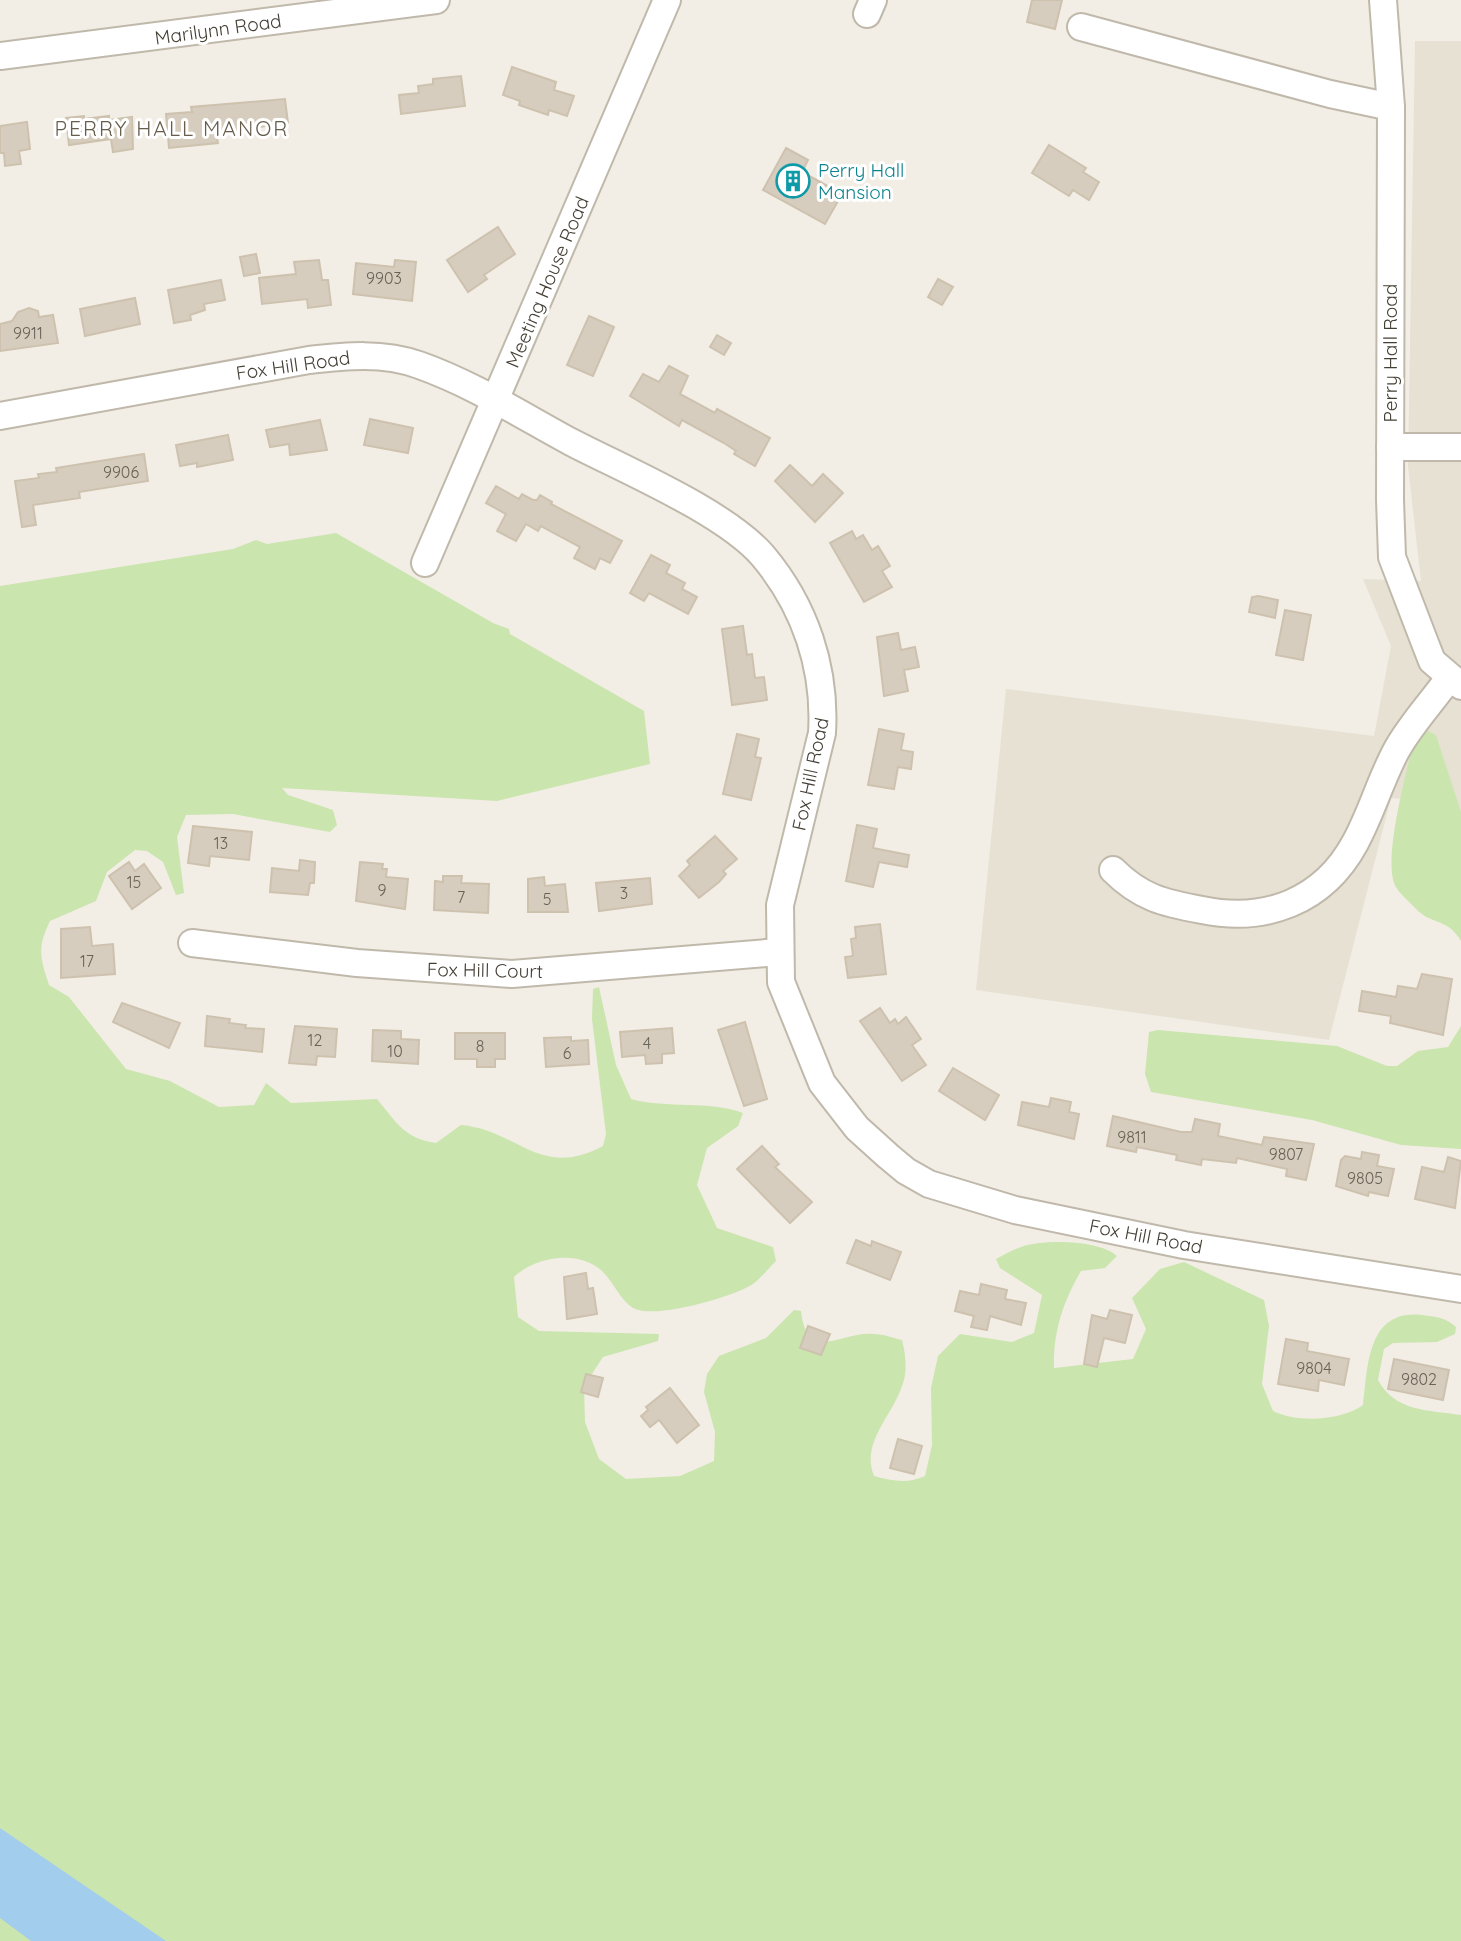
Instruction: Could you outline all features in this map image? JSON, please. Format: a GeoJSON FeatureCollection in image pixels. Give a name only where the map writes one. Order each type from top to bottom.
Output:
{"type":"FeatureCollection","features":[{"type":"Feature","properties":{"kind":"street","name":"Marilynn Road"},"geometry":{"type":"LineString","coordinates":[[0,56],[436,0]]}},
{"type":"Feature","properties":{"kind":"street","name":"Meeting House Road"},"geometry":{"type":"LineString","coordinates":[[425,563],[667,0]]}},
{"type":"Feature","properties":{"kind":"street","name":"Perry Hall Road"},"geometry":{"type":"LineString","coordinates":[[1383,0],[1391,107],[1392,557],[1432,660],[1455,682]]}},
{"type":"Feature","properties":{"kind":"street"},"geometry":{"type":"LineString","coordinates":[[1081,27],[1331,94],[1391,107]]}},
{"type":"Feature","properties":{"kind":"street","name":"Fox Hill Road"},"geometry":{"type":"LineString","coordinates":[[0,416],[178,382],[352,355],[383,356],[419,365],[496,399],[672,493],[760,553],[775,571],[801,613],[813,649],[824,707],[814,771],[780,905],[779,952],[782,982],[822,1083],[857,1128],[906,1171],[929,1184],[1015,1210],[1184,1245],[1461,1289]]}},
{"type":"Feature","properties":{"kind":"street"},"geometry":{"type":"LineString","coordinates":[[1390,447],[1461,447]]}},
{"type":"Feature","properties":{"kind":"street"},"geometry":{"type":"LineString","coordinates":[[1113,870],[1131,888],[1153,899],[1212,912],[1250,916],[1292,904],[1315,889],[1344,861],[1397,749],[1455,682]]}},
{"type":"Feature","properties":{"kind":"street","name":"Fox Hill Court"},"geometry":{"type":"LineString","coordinates":[[192,943],[357,963],[512,974],[779,952]]}},
{"type":"Feature","properties":{"kind":"shaded area"},"geometry":{"type":"Polygon","coordinates":[[[1415,41],[1461,41],[1461,842],[1446,803],[1391,798],[1329,1040],[976,990],[1006,689],[1374,736],[1391,646],[1363,579],[1421,581],[1408,466],[1415,41]]]}},
{"type":"Feature","properties":{"kind":"green space"},"geometry":{"type":"Polygon","coordinates":[[[336,533],[493,623],[509,629],[510,634],[644,711],[650,764],[497,801],[282,788],[288,795],[333,810],[337,825],[330,832],[233,814],[186,815],[177,837],[184,893],[176,895],[163,862],[147,851],[135,850],[107,872],[96,901],[50,921],[43,938],[41,953],[49,985],[69,997],[126,1069],[170,1081],[219,1107],[254,1105],[266,1083],[291,1103],[377,1099],[402,1128],[425,1141],[436,1143],[461,1125],[499,1135],[545,1156],[562,1158],[581,1155],[603,1146],[606,1134],[592,1019],[593,989],[599,987],[616,1065],[631,1099],[659,1104],[716,1107],[743,1113],[738,1126],[707,1148],[697,1185],[717,1228],[773,1247],[776,1261],[756,1282],[729,1295],[658,1311],[633,1308],[602,1271],[581,1260],[557,1258],[545,1261],[514,1277],[518,1317],[539,1331],[659,1334],[658,1341],[603,1357],[584,1386],[585,1422],[599,1459],[626,1479],[680,1476],[714,1461],[715,1432],[704,1392],[707,1374],[719,1356],[766,1338],[794,1310],[801,1311],[810,1337],[818,1341],[827,1342],[862,1334],[884,1335],[902,1340],[905,1377],[896,1400],[878,1431],[871,1453],[871,1464],[874,1476],[887,1479],[906,1481],[925,1476],[932,1445],[931,1388],[938,1356],[960,1334],[1012,1342],[1034,1333],[1042,1295],[1000,1268],[996,1259],[1031,1244],[1071,1242],[1098,1247],[1117,1256],[1105,1268],[1081,1271],[1060,1318],[1055,1342],[1054,1368],[1133,1359],[1146,1329],[1132,1298],[1160,1269],[1184,1262],[1264,1300],[1269,1326],[1262,1384],[1273,1411],[1283,1415],[1319,1419],[1343,1414],[1363,1405],[1369,1358],[1380,1331],[1390,1321],[1404,1316],[1422,1315],[1448,1321],[1456,1327],[1455,1334],[1437,1342],[1393,1343],[1384,1349],[1378,1380],[1385,1390],[1403,1404],[1461,1415],[1461,1941],[0,1941],[0,586],[233,549],[256,540],[267,544],[336,533]]]}},
{"type":"Feature","properties":{"kind":"green space"},"geometry":{"type":"Polygon","coordinates":[[[1422,728],[1436,735],[1461,812],[1461,941],[1450,928],[1421,914],[1394,883],[1394,833],[1414,738],[1422,728]]]}},
{"type":"Feature","properties":{"kind":"green space"},"geometry":{"type":"Polygon","coordinates":[[[1461,1026],[1461,1149],[1401,1145],[1312,1120],[1151,1092],[1145,1074],[1149,1032],[1158,1030],[1337,1046],[1387,1066],[1397,1066],[1418,1051],[1448,1047],[1461,1026]]]}},
{"type":"Feature","properties":{"kind":"water"},"geometry":{"type":"Polygon","coordinates":[[[0,1828],[166,1941],[31,1941],[0,1918],[0,1828]]]}},
{"type":"Feature","properties":{"kind":"building"},"geometry":{"type":"Polygon","coordinates":[[[1032,0],[1062,0],[1055,29],[1027,22],[1032,0]]]}},
{"type":"Feature","properties":{"kind":"building"},"geometry":{"type":"Polygon","coordinates":[[[512,67],[556,82],[554,90],[574,96],[567,116],[549,110],[548,115],[519,105],[520,101],[503,95],[512,67]]]}},
{"type":"Feature","properties":{"kind":"building"},"geometry":{"type":"Polygon","coordinates":[[[461,76],[465,106],[401,114],[399,95],[419,93],[418,86],[433,84],[433,79],[461,76]]]}},
{"type":"Feature","properties":{"kind":"building"},"geometry":{"type":"Polygon","coordinates":[[[285,99],[288,123],[216,133],[218,143],[169,148],[166,114],[192,112],[191,107],[285,99]]]}},
{"type":"Feature","properties":{"kind":"building"},"geometry":{"type":"Polygon","coordinates":[[[84,116],[84,119],[109,116],[109,120],[132,117],[133,149],[113,152],[111,139],[69,145],[66,118],[84,116]]]}},
{"type":"Feature","properties":{"kind":"building"},"geometry":{"type":"Polygon","coordinates":[[[27,122],[30,149],[19,151],[21,164],[5,166],[4,153],[0,153],[0,126],[27,122]]]}},
{"type":"Feature","properties":{"kind":"building"},"geometry":{"type":"Polygon","coordinates":[[[1049,145],[1086,168],[1083,172],[1099,182],[1089,200],[1073,190],[1069,196],[1032,173],[1049,145]]]}},
{"type":"Feature","properties":{"kind":"building","name":"Perry Hall Mansion"},"geometry":{"type":"Polygon","coordinates":[[[786,148],[808,160],[802,172],[842,194],[825,224],[763,190],[786,148]]]}},
{"type":"Feature","properties":{"kind":"building"},"geometry":{"type":"Polygon","coordinates":[[[498,227],[515,254],[484,275],[487,279],[468,292],[447,260],[498,227]]]}},
{"type":"Feature","properties":{"kind":"building"},"geometry":{"type":"Polygon","coordinates":[[[256,254],[260,273],[244,276],[240,257],[256,254]]]}},
{"type":"Feature","properties":{"kind":"building"},"geometry":{"type":"Polygon","coordinates":[[[319,260],[322,280],[328,280],[331,305],[308,308],[307,299],[262,304],[259,278],[296,274],[294,262],[319,260]]]}},
{"type":"Feature","properties":{"kind":"building"},"geometry":{"type":"Polygon","coordinates":[[[395,260],[416,262],[412,301],[353,294],[356,263],[394,267],[395,260]]]}},
{"type":"Feature","properties":{"kind":"building"},"geometry":{"type":"Polygon","coordinates":[[[938,279],[953,287],[942,305],[928,297],[938,279]]]}},
{"type":"Feature","properties":{"kind":"building"},"geometry":{"type":"Polygon","coordinates":[[[221,280],[225,300],[204,304],[205,310],[190,315],[191,320],[174,323],[168,290],[221,280]]]}},
{"type":"Feature","properties":{"kind":"building"},"geometry":{"type":"Polygon","coordinates":[[[135,298],[140,324],[85,336],[80,309],[135,298]]]}},
{"type":"Feature","properties":{"kind":"building"},"geometry":{"type":"Polygon","coordinates":[[[29,308],[38,311],[39,317],[53,315],[58,343],[0,351],[0,324],[12,321],[18,312],[29,308]]]}},
{"type":"Feature","properties":{"kind":"building"},"geometry":{"type":"Polygon","coordinates":[[[589,316],[614,327],[593,376],[567,365],[589,316]]]}},
{"type":"Feature","properties":{"kind":"building"},"geometry":{"type":"Polygon","coordinates":[[[717,335],[731,343],[724,355],[710,347],[717,335]]]}},
{"type":"Feature","properties":{"kind":"building"},"geometry":{"type":"Polygon","coordinates":[[[669,366],[688,376],[680,394],[715,413],[717,409],[770,438],[755,466],[734,454],[736,451],[724,443],[682,420],[679,426],[630,396],[643,374],[659,382],[669,366]]]}},
{"type":"Feature","properties":{"kind":"building"},"geometry":{"type":"Polygon","coordinates":[[[370,419],[413,428],[408,453],[364,445],[370,419]]]}},
{"type":"Feature","properties":{"kind":"building"},"geometry":{"type":"Polygon","coordinates":[[[320,420],[327,450],[290,455],[289,444],[270,447],[266,430],[320,420]]]}},
{"type":"Feature","properties":{"kind":"building"},"geometry":{"type":"Polygon","coordinates":[[[228,435],[233,460],[197,467],[197,463],[180,466],[176,445],[228,435]]]}},
{"type":"Feature","properties":{"kind":"building"},"geometry":{"type":"Polygon","coordinates":[[[144,454],[148,481],[79,492],[80,498],[33,505],[36,525],[22,527],[15,481],[39,478],[38,474],[57,472],[56,468],[144,454]]]}},
{"type":"Feature","properties":{"kind":"building"},"geometry":{"type":"Polygon","coordinates":[[[790,465],[812,486],[823,474],[843,493],[815,522],[775,481],[790,465]]]}},
{"type":"Feature","properties":{"kind":"building"},"geometry":{"type":"Polygon","coordinates":[[[496,486],[519,499],[522,494],[537,500],[540,495],[552,502],[551,504],[622,541],[610,563],[600,558],[595,569],[574,558],[580,547],[541,526],[538,531],[526,524],[516,541],[497,531],[506,514],[486,503],[496,486]]]}},
{"type":"Feature","properties":{"kind":"building"},"geometry":{"type":"Polygon","coordinates":[[[852,531],[856,539],[863,535],[872,550],[878,546],[890,566],[882,571],[892,587],[864,602],[830,543],[852,531]]]}},
{"type":"Feature","properties":{"kind":"building"},"geometry":{"type":"Polygon","coordinates":[[[651,555],[670,565],[666,573],[685,583],[682,589],[697,597],[688,614],[649,593],[644,601],[630,593],[651,555]]]}},
{"type":"Feature","properties":{"kind":"building"},"geometry":{"type":"Polygon","coordinates":[[[1252,597],[1278,600],[1275,618],[1249,612],[1252,597]]]}},
{"type":"Feature","properties":{"kind":"building"},"geometry":{"type":"Polygon","coordinates":[[[1285,610],[1311,615],[1303,660],[1276,655],[1285,610]]]}},
{"type":"Feature","properties":{"kind":"building"},"geometry":{"type":"Polygon","coordinates":[[[743,626],[747,655],[752,654],[755,678],[764,677],[767,700],[732,705],[722,629],[743,626]]]}},
{"type":"Feature","properties":{"kind":"building"},"geometry":{"type":"Polygon","coordinates":[[[898,633],[901,650],[915,647],[919,667],[904,670],[908,691],[884,696],[877,637],[898,633]]]}},
{"type":"Feature","properties":{"kind":"building"},"geometry":{"type":"Polygon","coordinates":[[[879,729],[904,734],[901,750],[913,752],[911,769],[898,767],[894,789],[868,785],[879,729]]]}},
{"type":"Feature","properties":{"kind":"building"},"geometry":{"type":"Polygon","coordinates":[[[737,734],[759,739],[755,757],[761,758],[751,800],[723,794],[737,734]]]}},
{"type":"Feature","properties":{"kind":"building"},"geometry":{"type":"Polygon","coordinates":[[[857,825],[877,829],[873,848],[909,855],[907,867],[879,862],[873,887],[846,881],[857,825]]]}},
{"type":"Feature","properties":{"kind":"building"},"geometry":{"type":"Polygon","coordinates":[[[193,826],[252,832],[249,860],[210,856],[209,866],[188,863],[193,826]]]}},
{"type":"Feature","properties":{"kind":"building"},"geometry":{"type":"Polygon","coordinates":[[[715,836],[737,859],[723,871],[726,874],[719,882],[699,898],[679,876],[690,865],[687,861],[715,836]]]}},
{"type":"Feature","properties":{"kind":"building"},"geometry":{"type":"Polygon","coordinates":[[[300,860],[315,862],[314,883],[310,883],[308,895],[270,892],[272,868],[299,871],[300,860]]]}},
{"type":"Feature","properties":{"kind":"building"},"geometry":{"type":"Polygon","coordinates":[[[129,862],[135,871],[144,864],[161,888],[132,909],[109,876],[129,862]]]}},
{"type":"Feature","properties":{"kind":"building"},"geometry":{"type":"Polygon","coordinates":[[[360,862],[383,864],[382,869],[387,869],[386,877],[408,879],[405,909],[356,901],[360,862]]]}},
{"type":"Feature","properties":{"kind":"building"},"geometry":{"type":"Polygon","coordinates":[[[443,876],[462,876],[461,883],[489,884],[488,913],[434,910],[435,881],[443,882],[443,876]]]}},
{"type":"Feature","properties":{"kind":"building"},"geometry":{"type":"Polygon","coordinates":[[[544,877],[545,886],[565,884],[568,912],[528,912],[528,879],[544,877]]]}},
{"type":"Feature","properties":{"kind":"building"},"geometry":{"type":"Polygon","coordinates":[[[650,878],[652,904],[599,911],[596,883],[650,878]]]}},
{"type":"Feature","properties":{"kind":"building"},"geometry":{"type":"Polygon","coordinates":[[[880,924],[886,974],[848,978],[845,957],[853,956],[851,939],[856,938],[855,927],[880,924]]]}},
{"type":"Feature","properties":{"kind":"building"},"geometry":{"type":"Polygon","coordinates":[[[90,927],[92,946],[113,944],[115,974],[61,978],[61,929],[90,927]]]}},
{"type":"Feature","properties":{"kind":"building"},"geometry":{"type":"Polygon","coordinates":[[[1422,974],[1452,979],[1443,1035],[1390,1023],[1391,1016],[1359,1011],[1362,991],[1396,997],[1398,986],[1417,989],[1422,974]]]}},
{"type":"Feature","properties":{"kind":"building"},"geometry":{"type":"Polygon","coordinates":[[[122,1003],[180,1023],[169,1048],[113,1022],[122,1003]]]}},
{"type":"Feature","properties":{"kind":"building"},"geometry":{"type":"Polygon","coordinates":[[[880,1008],[890,1023],[895,1019],[898,1024],[906,1017],[921,1039],[912,1045],[926,1065],[902,1081],[860,1021],[880,1008]]]}},
{"type":"Feature","properties":{"kind":"building"},"geometry":{"type":"Polygon","coordinates":[[[207,1016],[230,1019],[229,1023],[246,1025],[245,1028],[264,1029],[262,1052],[205,1046],[207,1016]]]}},
{"type":"Feature","properties":{"kind":"building"},"geometry":{"type":"Polygon","coordinates":[[[745,1022],[767,1099],[744,1106],[718,1030],[745,1022]]]}},
{"type":"Feature","properties":{"kind":"building"},"geometry":{"type":"Polygon","coordinates":[[[295,1026],[337,1029],[335,1057],[317,1056],[316,1065],[289,1063],[295,1026]]]}},
{"type":"Feature","properties":{"kind":"building"},"geometry":{"type":"Polygon","coordinates":[[[672,1028],[674,1053],[662,1054],[662,1063],[646,1064],[645,1055],[622,1057],[620,1032],[672,1028]]]}},
{"type":"Feature","properties":{"kind":"building"},"geometry":{"type":"Polygon","coordinates":[[[373,1030],[401,1031],[401,1039],[419,1040],[418,1064],[372,1061],[373,1030]]]}},
{"type":"Feature","properties":{"kind":"building"},"geometry":{"type":"Polygon","coordinates":[[[455,1033],[505,1033],[505,1059],[495,1059],[495,1067],[477,1067],[477,1059],[455,1059],[455,1033]]]}},
{"type":"Feature","properties":{"kind":"building"},"geometry":{"type":"Polygon","coordinates":[[[571,1037],[571,1041],[588,1040],[589,1064],[546,1067],[544,1038],[571,1037]]]}},
{"type":"Feature","properties":{"kind":"building"},"geometry":{"type":"Polygon","coordinates":[[[953,1068],[999,1095],[985,1120],[939,1091],[953,1068]]]}},
{"type":"Feature","properties":{"kind":"building"},"geometry":{"type":"Polygon","coordinates":[[[1051,1098],[1071,1102],[1069,1112],[1079,1114],[1074,1139],[1018,1125],[1022,1102],[1049,1107],[1051,1098]]]}},
{"type":"Feature","properties":{"kind":"building"},"geometry":{"type":"Polygon","coordinates":[[[1113,1116],[1181,1132],[1192,1132],[1195,1119],[1220,1124],[1218,1136],[1262,1145],[1264,1137],[1314,1144],[1306,1180],[1286,1176],[1287,1169],[1237,1158],[1236,1163],[1202,1159],[1201,1165],[1176,1160],[1177,1155],[1137,1147],[1136,1152],[1107,1146],[1113,1116]]]}},
{"type":"Feature","properties":{"kind":"building"},"geometry":{"type":"Polygon","coordinates":[[[762,1146],[779,1164],[775,1167],[812,1202],[790,1223],[737,1169],[762,1146]]]}},
{"type":"Feature","properties":{"kind":"building"},"geometry":{"type":"Polygon","coordinates":[[[1362,1152],[1379,1155],[1377,1166],[1394,1169],[1388,1196],[1369,1192],[1368,1196],[1336,1186],[1341,1160],[1345,1156],[1361,1159],[1362,1152]]]}},
{"type":"Feature","properties":{"kind":"building"},"geometry":{"type":"Polygon","coordinates":[[[1448,1157],[1461,1161],[1455,1208],[1415,1199],[1422,1167],[1444,1172],[1448,1157]]]}},
{"type":"Feature","properties":{"kind":"building"},"geometry":{"type":"Polygon","coordinates":[[[856,1240],[871,1246],[872,1241],[901,1252],[890,1280],[847,1263],[856,1240]]]}},
{"type":"Feature","properties":{"kind":"building"},"geometry":{"type":"Polygon","coordinates":[[[586,1273],[588,1289],[593,1288],[597,1314],[567,1319],[564,1277],[586,1273]]]}},
{"type":"Feature","properties":{"kind":"building"},"geometry":{"type":"Polygon","coordinates":[[[981,1284],[1007,1290],[1005,1299],[1026,1303],[1021,1325],[990,1316],[987,1330],[971,1327],[974,1316],[955,1311],[960,1291],[979,1295],[981,1284]]]}},
{"type":"Feature","properties":{"kind":"building"},"geometry":{"type":"Polygon","coordinates":[[[1110,1310],[1132,1315],[1125,1343],[1104,1338],[1097,1367],[1084,1364],[1092,1315],[1107,1319],[1110,1310]]]}},
{"type":"Feature","properties":{"kind":"building"},"geometry":{"type":"Polygon","coordinates":[[[808,1326],[830,1334],[821,1355],[800,1348],[808,1326]]]}},
{"type":"Feature","properties":{"kind":"building"},"geometry":{"type":"Polygon","coordinates":[[[1286,1339],[1308,1343],[1307,1351],[1349,1359],[1344,1385],[1319,1380],[1318,1391],[1278,1384],[1286,1339]]]}},
{"type":"Feature","properties":{"kind":"building"},"geometry":{"type":"Polygon","coordinates":[[[1394,1359],[1449,1370],[1443,1400],[1388,1389],[1394,1359]]]}},
{"type":"Feature","properties":{"kind":"building"},"geometry":{"type":"Polygon","coordinates":[[[586,1374],[603,1378],[598,1397],[581,1392],[586,1374]]]}},
{"type":"Feature","properties":{"kind":"building"},"geometry":{"type":"Polygon","coordinates":[[[670,1388],[699,1425],[677,1443],[659,1420],[650,1427],[641,1416],[648,1410],[646,1407],[670,1388]]]}},
{"type":"Feature","properties":{"kind":"building"},"geometry":{"type":"Polygon","coordinates":[[[898,1439],[922,1446],[914,1474],[890,1468],[898,1439]]]}},
{"type":"Feature","properties":{"kind":"place","name":"Perry Hall Mansion"},"geometry":{"type":"Point","coordinates":[793,181]}},
{"type":"Feature","properties":{"kind":"district","name":"PERRY HALL MANOR"},"geometry":{"type":"Point","coordinates":[172,128]}}]}
